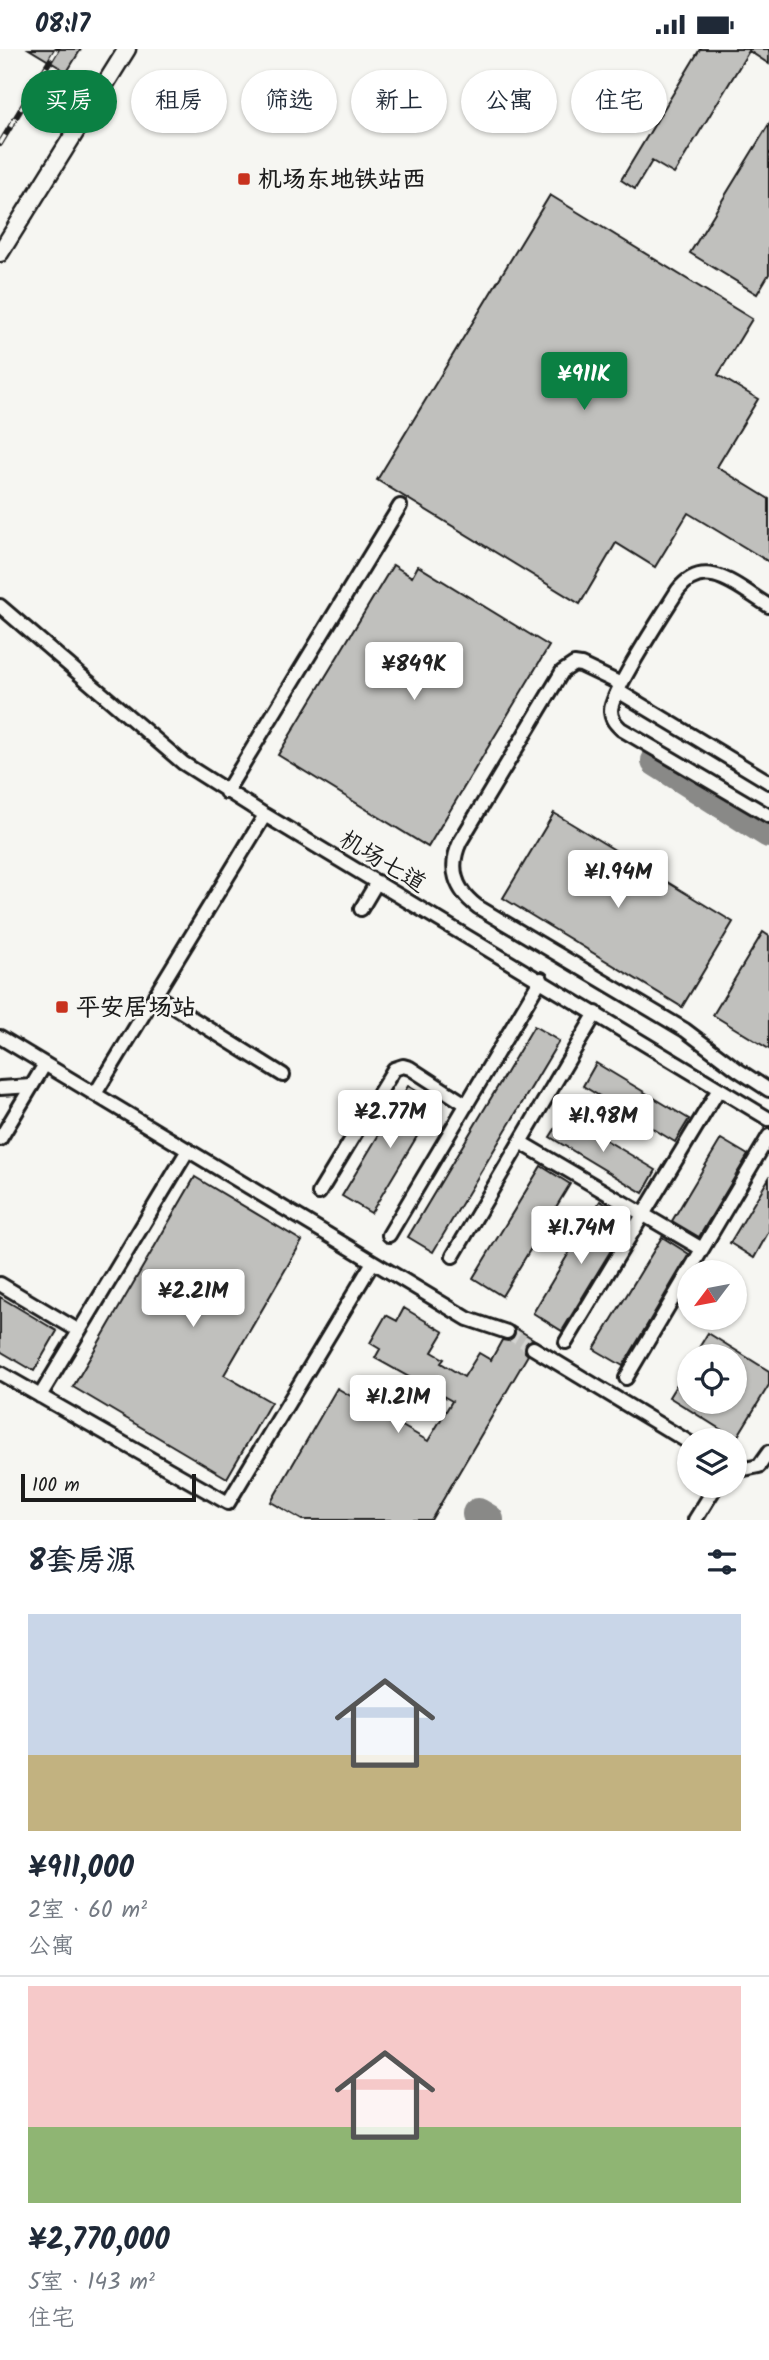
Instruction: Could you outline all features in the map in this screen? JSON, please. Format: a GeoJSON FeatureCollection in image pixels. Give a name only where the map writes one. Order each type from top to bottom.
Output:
{"type":"FeatureCollection","features":[{"type":"Feature","properties":{"kind":"main road"},"geometry":{"type":"LineString","coordinates":[[0,253],[127,49]]}},
{"type":"Feature","properties":{"kind":"lane"},"geometry":{"type":"LineString","coordinates":[[226,792],[400,506]]}},
{"type":"Feature","properties":{"kind":"lane"},"geometry":{"type":"LineString","coordinates":[[769,606],[718,575],[706,573],[688,578],[678,590],[620,687],[611,714],[621,729],[769,815]]}},
{"type":"Feature","properties":{"kind":"lane","name":"机场七道"},"geometry":{"type":"LineString","coordinates":[[0,606],[183,764],[769,1119]]}},
{"type":"Feature","properties":{"kind":"lane"},"geometry":{"type":"LineString","coordinates":[[769,782],[581,664],[568,666],[460,842],[453,863],[457,884],[478,908],[685,1030],[747,1077],[769,1090]]}},
{"type":"Feature","properties":{"kind":"lane"},"geometry":{"type":"LineString","coordinates":[[95,1094],[265,815]]}},
{"type":"Feature","properties":{"kind":"lane"},"geometry":{"type":"LineString","coordinates":[[361,909],[377,882]]}},
{"type":"Feature","properties":{"kind":"lane"},"geometry":{"type":"LineString","coordinates":[[389,1235],[541,979]]}},
{"type":"Feature","properties":{"kind":"lane"},"geometry":{"type":"LineString","coordinates":[[155,995],[283,1075]]}},
{"type":"Feature","properties":{"kind":"lane"},"geometry":{"type":"LineString","coordinates":[[453,1256],[596,1013]]}},
{"type":"Feature","properties":{"kind":"lane"},"geometry":{"type":"LineString","coordinates":[[0,1037],[468,1319],[507,1332]]}},
{"type":"Feature","properties":{"kind":"lane"},"geometry":{"type":"LineString","coordinates":[[0,1139],[45,1064]]}},
{"type":"Feature","properties":{"kind":"lane"},"geometry":{"type":"LineString","coordinates":[[319,1193],[394,1069],[403,1066],[410,1068],[467,1105]]}},
{"type":"Feature","properties":{"kind":"lane"},"geometry":{"type":"LineString","coordinates":[[0,1088],[32,1086]]}},
{"type":"Feature","properties":{"kind":"lane"},"geometry":{"type":"LineString","coordinates":[[566,1342],[719,1089]]}},
{"type":"Feature","properties":{"kind":"lane"},"geometry":{"type":"LineString","coordinates":[[626,1378],[769,1136]]}},
{"type":"Feature","properties":{"kind":"lane"},"geometry":{"type":"LineString","coordinates":[[520,1142],[702,1249]]}},
{"type":"Feature","properties":{"kind":"lane"},"geometry":{"type":"LineString","coordinates":[[40,1396],[188,1150]]}},
{"type":"Feature","properties":{"kind":"lane"},"geometry":{"type":"LineString","coordinates":[[0,1373],[228,1503],[373,1262]]}},
{"type":"Feature","properties":{"kind":"lane"},"geometry":{"type":"LineString","coordinates":[[0,1284],[79,1331]]}},
{"type":"Feature","properties":{"kind":"lane"},"geometry":{"type":"LineString","coordinates":[[533,1348],[677,1435]]}},
{"type":"Feature","properties":{"kind":"lane"},"geometry":{"type":"LineString","coordinates":[[747,1468],[759,1466],[769,1452]]}},
{"type":"Feature","properties":{"kind":"lane"},"geometry":{"type":"LineString","coordinates":[[695,1520],[709,1498]]}},
{"type":"Feature","properties":{"kind":"building"},"geometry":{"type":"Polygon","coordinates":[[[29,49],[81,49],[68,70],[64,70],[29,49]]]}},
{"type":"Feature","properties":{"kind":"building"},"geometry":{"type":"Polygon","coordinates":[[[700,49],[769,49],[769,64],[749,51],[674,174],[652,161],[635,189],[621,180],[649,133],[667,133],[667,104],[700,49]]]}},
{"type":"Feature","properties":{"kind":"building"},"geometry":{"type":"Polygon","coordinates":[[[769,124],[769,274],[757,294],[690,253],[769,124]]]}},
{"type":"Feature","properties":{"kind":"building"},"geometry":{"type":"Polygon","coordinates":[[[550,195],[752,319],[718,375],[758,399],[717,467],[769,499],[769,562],[688,513],[655,567],[616,543],[580,604],[377,480],[550,195]]]}},
{"type":"Feature","properties":{"kind":"building"},"geometry":{"type":"Polygon","coordinates":[[[393,565],[412,577],[418,566],[549,646],[428,847],[278,755],[393,565]]]}},
{"type":"Feature","properties":{"kind":"building"},"geometry":{"type":"Polygon","coordinates":[[[554,813],[733,922],[682,1007],[503,898],[554,813]]]}},
{"type":"Feature","properties":{"kind":"building"},"geometry":{"type":"Polygon","coordinates":[[[763,932],[769,936],[769,1049],[713,1015],[763,932]]]}},
{"type":"Feature","properties":{"kind":"building"},"geometry":{"type":"Polygon","coordinates":[[[534,1026],[559,1041],[433,1252],[408,1237],[534,1026]]]}},
{"type":"Feature","properties":{"kind":"building"},"geometry":{"type":"Polygon","coordinates":[[[596,1063],[689,1119],[675,1142],[583,1086],[596,1063]]]}},
{"type":"Feature","properties":{"kind":"building"},"geometry":{"type":"Polygon","coordinates":[[[408,1086],[437,1103],[371,1213],[342,1196],[408,1086]]]}},
{"type":"Feature","properties":{"kind":"building"},"geometry":{"type":"Polygon","coordinates":[[[564,1115],[656,1170],[643,1193],[550,1137],[564,1115]]]}},
{"type":"Feature","properties":{"kind":"building"},"geometry":{"type":"Polygon","coordinates":[[[721,1139],[748,1155],[699,1237],[672,1221],[721,1139]]]}},
{"type":"Feature","properties":{"kind":"building"},"geometry":{"type":"Polygon","coordinates":[[[541,1166],[570,1184],[502,1296],[473,1278],[541,1166]]]}},
{"type":"Feature","properties":{"kind":"building"},"geometry":{"type":"Polygon","coordinates":[[[195,1177],[302,1241],[224,1375],[271,1402],[227,1478],[73,1387],[195,1177]]]}},
{"type":"Feature","properties":{"kind":"building"},"geometry":{"type":"Polygon","coordinates":[[[769,1178],[769,1231],[754,1258],[730,1243],[769,1178]]]}},
{"type":"Feature","properties":{"kind":"building"},"geometry":{"type":"Polygon","coordinates":[[[600,1201],[630,1219],[562,1331],[533,1313],[600,1201]]]}},
{"type":"Feature","properties":{"kind":"building"},"geometry":{"type":"Polygon","coordinates":[[[662,1237],[689,1254],[685,1260],[677,1260],[677,1274],[623,1366],[594,1349],[662,1237]]]}},
{"type":"Feature","properties":{"kind":"building"},"geometry":{"type":"Polygon","coordinates":[[[0,1297],[57,1331],[34,1371],[0,1351],[0,1297]]]}},
{"type":"Feature","properties":{"kind":"building"},"geometry":{"type":"Polygon","coordinates":[[[404,1308],[444,1332],[432,1352],[444,1359],[441,1363],[464,1377],[479,1353],[491,1360],[502,1340],[513,1338],[514,1327],[535,1340],[529,1340],[525,1344],[525,1352],[528,1355],[431,1520],[302,1520],[271,1502],[337,1388],[428,1441],[452,1401],[375,1358],[380,1349],[370,1343],[386,1315],[397,1321],[404,1308]]]}},
{"type":"Feature","properties":{"kind":"building"},"geometry":{"type":"Polygon","coordinates":[[[708,1333],[726,1344],[701,1344],[708,1333]]]}},
{"type":"Feature","properties":{"kind":"building"},"geometry":{"type":"Polygon","coordinates":[[[747,1357],[769,1371],[769,1385],[743,1428],[718,1428],[696,1414],[747,1414],[747,1357]]]}},
{"type":"Feature","properties":{"kind":"building"},"geometry":{"type":"Polygon","coordinates":[[[677,1384],[677,1402],[669,1397],[677,1384]]]}},
{"type":"Feature","properties":{"kind":"taxiway"},"geometry":{"type":"LineString","coordinates":[[657,761],[769,832]]}},
{"type":"Feature","properties":{"kind":"taxiway"},"geometry":{"type":"LineString","coordinates":[[478,1514],[488,1520]]}},
{"type":"Feature","properties":{"kind":"tunnel"},"geometry":{"type":"LineString","coordinates":[[507,1332],[533,1348]]}},
{"type":"Feature","properties":{"kind":"railway"},"geometry":{"type":"LineString","coordinates":[[0,144],[57,49]]}},
{"type":"Feature","properties":{"kind":"place","name":"机场东地铁站西"},"geometry":{"type":"Point","coordinates":[244,179]}},
{"type":"Feature","properties":{"kind":"place","name":"平安居场站"},"geometry":{"type":"Point","coordinates":[62,1007]}}]}
